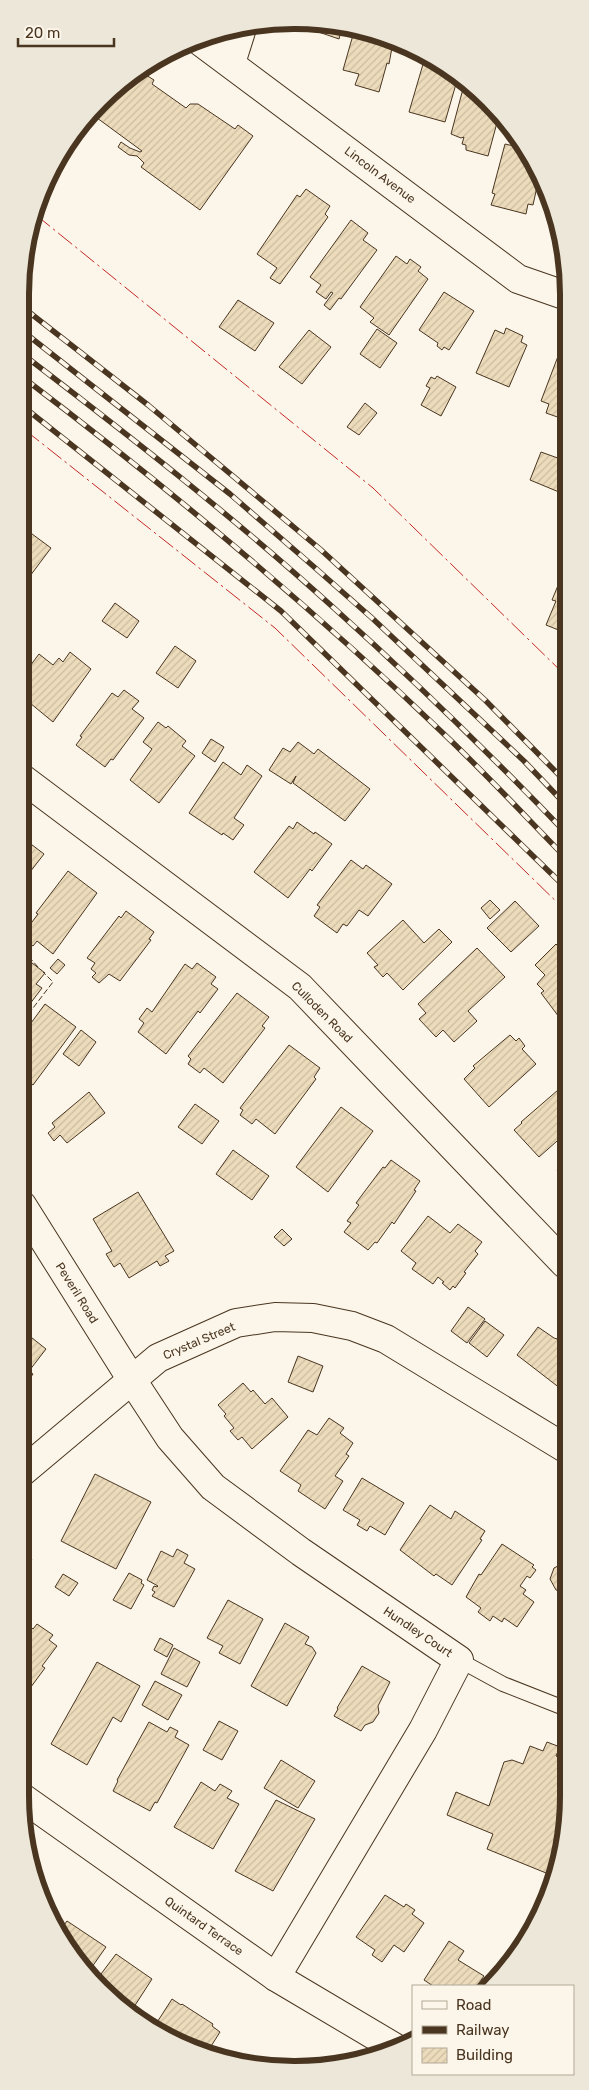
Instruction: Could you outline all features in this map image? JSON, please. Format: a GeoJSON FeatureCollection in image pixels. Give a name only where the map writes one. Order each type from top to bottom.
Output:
{"type":"FeatureCollection","features":[{"type":"Feature","properties":{"kind":"street"},"geometry":{"type":"LineString","coordinates":[[231,63],[240,35]]}},
{"type":"Feature","properties":{"kind":"street","name":"Lincoln Avenue"},"geometry":{"type":"LineString","coordinates":[[205,45],[518,279],[560,294]]}},
{"type":"Feature","properties":{"kind":"street","name":"Culloden Road"},"geometry":{"type":"LineString","coordinates":[[29,784],[300,987],[560,1259]]}},
{"type":"Feature","properties":{"kind":"street","name":"Peveril Road"},"geometry":{"type":"LineString","coordinates":[[29,1216],[132,1380]]}},
{"type":"Feature","properties":{"kind":"street","name":"Crystal Street"},"geometry":{"type":"LineString","coordinates":[[29,1466],[158,1358],[236,1323],[275,1317],[314,1318],[352,1326],[386,1339],[560,1446]]}},
{"type":"Feature","properties":{"kind":"street","name":"Hundley Court"},"geometry":{"type":"LineString","coordinates":[[132,1380],[170,1438],[213,1487],[301,1552],[459,1660],[423,1730],[276,1977]]}},
{"type":"Feature","properties":{"kind":"street","name":"Quintard Terrace"},"geometry":{"type":"LineString","coordinates":[[29,1802],[276,1977],[389,2044]]}},
{"type":"Feature","properties":{"kind":"lane"},"geometry":{"type":"LineString","coordinates":[[459,1660],[503,1684],[560,1706]]}},
{"type":"Feature","properties":{"kind":"building"},"geometry":{"type":"Polygon","coordinates":[[[310,29],[341,33],[339,39],[310,29]]]}},
{"type":"Feature","properties":{"kind":"building"},"geometry":{"type":"Polygon","coordinates":[[[353,36],[392,48],[389,64],[387,63],[379,92],[355,85],[359,74],[343,70],[353,36]]]}},
{"type":"Feature","properties":{"kind":"building"},"geometry":{"type":"Polygon","coordinates":[[[424,62],[456,84],[445,122],[409,112],[424,62]]]}},
{"type":"Feature","properties":{"kind":"building"},"geometry":{"type":"Polygon","coordinates":[[[146,75],[154,80],[152,84],[186,108],[190,104],[198,104],[235,129],[238,125],[253,136],[200,210],[141,167],[144,163],[137,156],[129,155],[118,147],[121,142],[130,148],[142,151],[96,118],[119,95],[146,75]]]}},
{"type":"Feature","properties":{"kind":"building"},"geometry":{"type":"Polygon","coordinates":[[[463,89],[497,123],[488,156],[466,150],[466,145],[462,144],[464,137],[461,138],[451,134],[463,89]]]}},
{"type":"Feature","properties":{"kind":"building"},"geometry":{"type":"Polygon","coordinates":[[[505,144],[514,146],[537,186],[533,205],[528,204],[526,214],[491,205],[495,194],[492,193],[505,144]]]}},
{"type":"Feature","properties":{"kind":"building"},"geometry":{"type":"Polygon","coordinates":[[[306,189],[330,206],[325,214],[328,217],[280,284],[270,278],[277,268],[257,254],[297,195],[300,197],[306,189]]]}},
{"type":"Feature","properties":{"kind":"building"},"geometry":{"type":"Polygon","coordinates":[[[351,220],[368,233],[363,240],[377,250],[341,299],[339,298],[330,310],[324,305],[333,293],[331,292],[326,299],[316,292],[321,285],[310,277],[351,220]]]}},
{"type":"Feature","properties":{"kind":"building"},"geometry":{"type":"Polygon","coordinates":[[[396,256],[407,264],[410,259],[421,267],[418,271],[428,279],[389,335],[370,322],[374,318],[360,307],[396,256]]]}},
{"type":"Feature","properties":{"kind":"building"},"geometry":{"type":"Polygon","coordinates":[[[444,292],[474,311],[449,350],[444,347],[442,350],[437,346],[438,343],[419,330],[444,292]]]}},
{"type":"Feature","properties":{"kind":"building"},"geometry":{"type":"Polygon","coordinates":[[[238,300],[274,323],[255,351],[219,327],[238,300]]]}},
{"type":"Feature","properties":{"kind":"building"},"geometry":{"type":"Polygon","coordinates":[[[506,328],[523,336],[521,342],[527,345],[509,387],[476,373],[495,330],[504,334],[506,328]]]}},
{"type":"Feature","properties":{"kind":"building"},"geometry":{"type":"Polygon","coordinates":[[[377,329],[397,343],[380,368],[360,354],[377,329]]]}},
{"type":"Feature","properties":{"kind":"building"},"geometry":{"type":"Polygon","coordinates":[[[309,330],[331,347],[302,384],[279,367],[309,330]]]}},
{"type":"Feature","properties":{"kind":"building"},"geometry":{"type":"Polygon","coordinates":[[[560,351],[560,418],[546,413],[549,404],[541,401],[560,351]]]}},
{"type":"Feature","properties":{"kind":"building"},"geometry":{"type":"Polygon","coordinates":[[[437,376],[456,387],[441,416],[421,405],[430,388],[426,386],[431,377],[435,379],[437,376]]]}},
{"type":"Feature","properties":{"kind":"building"},"geometry":{"type":"Polygon","coordinates":[[[365,403],[377,413],[359,435],[347,427],[365,403]]]}},
{"type":"Feature","properties":{"kind":"building"},"geometry":{"type":"Polygon","coordinates":[[[541,452],[560,459],[559,492],[530,480],[541,452]]]}},
{"type":"Feature","properties":{"kind":"building"},"geometry":{"type":"Polygon","coordinates":[[[29,532],[51,548],[29,577],[29,532]]]}},
{"type":"Feature","properties":{"kind":"building"},"geometry":{"type":"Polygon","coordinates":[[[560,583],[560,631],[546,625],[556,601],[552,600],[560,583]]]}},
{"type":"Feature","properties":{"kind":"building"},"geometry":{"type":"Polygon","coordinates":[[[115,603],[139,621],[127,638],[102,621],[115,603]]]}},
{"type":"Feature","properties":{"kind":"building"},"geometry":{"type":"Polygon","coordinates":[[[175,646],[196,661],[178,688],[156,673],[175,646]]]}},
{"type":"Feature","properties":{"kind":"building"},"geometry":{"type":"Polygon","coordinates":[[[70,652],[91,669],[53,722],[30,703],[29,667],[39,654],[53,665],[59,658],[63,662],[70,652]]]}},
{"type":"Feature","properties":{"kind":"building"},"geometry":{"type":"Polygon","coordinates":[[[124,690],[139,701],[132,709],[144,718],[113,760],[111,759],[105,767],[76,745],[82,737],[80,736],[112,693],[118,697],[124,690]]]}},
{"type":"Feature","properties":{"kind":"building"},"geometry":{"type":"Polygon","coordinates":[[[158,722],[166,728],[168,726],[186,741],[182,746],[195,756],[159,803],[130,780],[152,749],[143,742],[158,722]]]}},
{"type":"Feature","properties":{"kind":"building"},"geometry":{"type":"Polygon","coordinates":[[[211,739],[224,747],[215,762],[202,753],[211,739]]]}},
{"type":"Feature","properties":{"kind":"building"},"geometry":{"type":"Polygon","coordinates":[[[298,742],[314,754],[318,749],[370,789],[345,821],[293,783],[296,776],[291,784],[269,770],[283,748],[290,752],[298,742]]]}},
{"type":"Feature","properties":{"kind":"building"},"geometry":{"type":"Polygon","coordinates":[[[223,762],[241,775],[247,765],[262,776],[234,818],[244,825],[233,840],[189,813],[223,762]]]}},
{"type":"Feature","properties":{"kind":"building"},"geometry":{"type":"Polygon","coordinates":[[[297,822],[332,844],[312,871],[310,869],[288,898],[254,872],[289,826],[293,829],[297,822]]]}},
{"type":"Feature","properties":{"kind":"building"},"geometry":{"type":"Polygon","coordinates":[[[29,843],[44,854],[29,873],[29,843]]]}},
{"type":"Feature","properties":{"kind":"building"},"geometry":{"type":"Polygon","coordinates":[[[351,860],[363,869],[366,865],[392,884],[368,916],[359,910],[347,926],[343,924],[337,933],[314,916],[320,907],[317,905],[351,860]]]}},
{"type":"Feature","properties":{"kind":"building"},"geometry":{"type":"Polygon","coordinates":[[[68,871],[97,893],[53,954],[37,941],[33,946],[29,943],[29,926],[38,914],[36,913],[68,871]]]}},
{"type":"Feature","properties":{"kind":"building"},"geometry":{"type":"Polygon","coordinates":[[[490,900],[500,910],[490,919],[481,908],[490,900]]]}},
{"type":"Feature","properties":{"kind":"building"},"geometry":{"type":"Polygon","coordinates":[[[515,901],[539,926],[511,952],[487,928],[515,901]]]}},
{"type":"Feature","properties":{"kind":"building"},"geometry":{"type":"Polygon","coordinates":[[[126,911],[154,932],[149,939],[151,940],[120,981],[109,974],[99,983],[92,977],[96,973],[91,969],[95,963],[87,958],[119,916],[121,918],[126,911]]]}},
{"type":"Feature","properties":{"kind":"building"},"geometry":{"type":"Polygon","coordinates":[[[403,920],[424,943],[439,929],[452,942],[403,990],[387,973],[383,977],[374,967],[378,965],[367,953],[403,920]]]}},
{"type":"Feature","properties":{"kind":"building"},"geometry":{"type":"Polygon","coordinates":[[[556,944],[560,948],[560,1018],[541,993],[544,991],[537,984],[545,975],[535,965],[556,944]]]}},
{"type":"Feature","properties":{"kind":"building"},"geometry":{"type":"Polygon","coordinates":[[[477,948],[505,977],[468,1011],[477,1021],[454,1042],[443,1030],[436,1037],[419,1019],[426,1013],[418,1004],[477,948]]]}},
{"type":"Feature","properties":{"kind":"building"},"geometry":{"type":"Polygon","coordinates":[[[58,959],[65,965],[57,974],[50,968],[58,959]]]}},
{"type":"Feature","properties":{"kind":"building"},"geometry":{"type":"Polygon","coordinates":[[[29,961],[45,973],[36,984],[42,988],[29,1005],[29,961]]]}},
{"type":"Feature","properties":{"kind":"building"},"geometry":{"type":"Polygon","coordinates":[[[197,963],[216,977],[211,984],[218,989],[200,1013],[198,1011],[166,1054],[138,1032],[144,1023],[139,1019],[147,1008],[152,1012],[185,964],[192,969],[197,963]]]}},
{"type":"Feature","properties":{"kind":"building"},"geometry":{"type":"Polygon","coordinates":[[[237,993],[269,1017],[262,1026],[265,1028],[223,1083],[204,1068],[200,1073],[188,1064],[191,1059],[188,1056],[237,993]]]}},
{"type":"Feature","properties":{"kind":"building"},"geometry":{"type":"Polygon","coordinates":[[[45,1004],[76,1027],[33,1085],[29,1082],[29,1026],[45,1004]]]}},
{"type":"Feature","properties":{"kind":"building"},"geometry":{"type":"Polygon","coordinates":[[[81,1030],[96,1042],[79,1066],[63,1054],[81,1030]]]}},
{"type":"Feature","properties":{"kind":"building"},"geometry":{"type":"Polygon","coordinates":[[[510,1035],[516,1041],[519,1038],[525,1046],[522,1049],[536,1064],[489,1107],[464,1079],[475,1068],[473,1066],[510,1035]]]}},
{"type":"Feature","properties":{"kind":"building"},"geometry":{"type":"Polygon","coordinates":[[[289,1045],[320,1068],[314,1077],[316,1079],[275,1134],[256,1119],[252,1124],[240,1115],[243,1110],[240,1108],[289,1045]]]}},
{"type":"Feature","properties":{"kind":"building"},"geometry":{"type":"Polygon","coordinates":[[[558,1090],[560,1092],[560,1138],[539,1157],[514,1130],[558,1090]]]}},
{"type":"Feature","properties":{"kind":"building"},"geometry":{"type":"Polygon","coordinates":[[[89,1092],[105,1113],[67,1143],[60,1135],[54,1141],[48,1133],[55,1127],[52,1123],[89,1092]]]}},
{"type":"Feature","properties":{"kind":"building"},"geometry":{"type":"Polygon","coordinates":[[[195,1104],[219,1121],[202,1144],[178,1127],[195,1104]]]}},
{"type":"Feature","properties":{"kind":"building"},"geometry":{"type":"Polygon","coordinates":[[[341,1107],[373,1131],[328,1192],[296,1167],[341,1107]]]}},
{"type":"Feature","properties":{"kind":"building"},"geometry":{"type":"Polygon","coordinates":[[[233,1150],[269,1176],[252,1200],[216,1174],[233,1150]]]}},
{"type":"Feature","properties":{"kind":"building"},"geometry":{"type":"Polygon","coordinates":[[[391,1160],[420,1181],[414,1190],[416,1191],[394,1224],[392,1222],[377,1243],[375,1242],[368,1250],[344,1232],[351,1223],[347,1221],[359,1205],[356,1203],[383,1167],[385,1168],[391,1160]]]}},
{"type":"Feature","properties":{"kind":"building"},"geometry":{"type":"Polygon","coordinates":[[[138,1192],[174,1251],[165,1256],[169,1261],[160,1266],[157,1261],[129,1278],[120,1263],[114,1267],[106,1254],[112,1251],[93,1219],[138,1192]]]}},
{"type":"Feature","properties":{"kind":"building"},"geometry":{"type":"Polygon","coordinates":[[[428,1216],[450,1233],[458,1224],[482,1242],[475,1251],[478,1254],[464,1272],[466,1273],[455,1288],[453,1286],[450,1290],[438,1277],[433,1284],[412,1269],[416,1263],[401,1251],[428,1216]]]}},
{"type":"Feature","properties":{"kind":"building"},"geometry":{"type":"Polygon","coordinates":[[[282,1229],[292,1239],[284,1246],[274,1237],[282,1229]]]}},
{"type":"Feature","properties":{"kind":"building"},"geometry":{"type":"Polygon","coordinates":[[[468,1307],[485,1319],[467,1343],[451,1331],[468,1307]]]}},
{"type":"Feature","properties":{"kind":"building"},"geometry":{"type":"Polygon","coordinates":[[[485,1321],[504,1335],[487,1357],[469,1343],[485,1321]]]}},
{"type":"Feature","properties":{"kind":"building"},"geometry":{"type":"Polygon","coordinates":[[[538,1327],[554,1338],[560,1338],[560,1388],[517,1355],[538,1327]]]}},
{"type":"Feature","properties":{"kind":"building"},"geometry":{"type":"Polygon","coordinates":[[[29,1336],[46,1349],[29,1371],[29,1336]]]}},
{"type":"Feature","properties":{"kind":"building"},"geometry":{"type":"Polygon","coordinates":[[[298,1356],[323,1366],[313,1392],[288,1382],[298,1356]]]}},
{"type":"Feature","properties":{"kind":"building"},"geometry":{"type":"Polygon","coordinates":[[[29,1371],[33,1374],[29,1380],[29,1371]]]}},
{"type":"Feature","properties":{"kind":"building"},"geometry":{"type":"Polygon","coordinates":[[[243,1383],[251,1392],[253,1390],[265,1404],[272,1398],[288,1417],[252,1449],[242,1437],[238,1440],[230,1431],[234,1428],[218,1405],[243,1383]]]}},
{"type":"Feature","properties":{"kind":"building"},"geometry":{"type":"Polygon","coordinates":[[[329,1418],[344,1428],[340,1433],[353,1443],[346,1454],[349,1456],[335,1476],[343,1481],[325,1509],[298,1491],[301,1485],[280,1471],[308,1430],[317,1435],[329,1418]]]}},
{"type":"Feature","properties":{"kind":"building"},"geometry":{"type":"Polygon","coordinates":[[[95,1474],[151,1502],[116,1569],[61,1541],[95,1474]]]}},
{"type":"Feature","properties":{"kind":"building"},"geometry":{"type":"Polygon","coordinates":[[[362,1478],[404,1503],[385,1535],[370,1526],[367,1531],[357,1525],[360,1520],[343,1510],[362,1478]]]}},
{"type":"Feature","properties":{"kind":"building"},"geometry":{"type":"Polygon","coordinates":[[[430,1505],[451,1519],[455,1511],[485,1531],[480,1539],[482,1540],[452,1585],[436,1574],[434,1576],[400,1550],[430,1505]]]}},
{"type":"Feature","properties":{"kind":"building"},"geometry":{"type":"Polygon","coordinates":[[[502,1544],[534,1565],[532,1567],[536,1570],[530,1578],[527,1576],[520,1586],[526,1590],[523,1594],[534,1602],[517,1627],[504,1618],[502,1622],[493,1616],[490,1621],[478,1612],[481,1608],[466,1597],[479,1574],[481,1575],[502,1544]]]}},
{"type":"Feature","properties":{"kind":"building"},"geometry":{"type":"Polygon","coordinates":[[[177,1549],[188,1555],[184,1563],[195,1569],[174,1607],[152,1596],[155,1592],[152,1590],[154,1586],[158,1586],[147,1580],[161,1551],[173,1557],[177,1549]]]}},
{"type":"Feature","properties":{"kind":"building"},"geometry":{"type":"Polygon","coordinates":[[[560,1565],[560,1592],[556,1590],[550,1579],[554,1568],[560,1565]]]}},
{"type":"Feature","properties":{"kind":"building"},"geometry":{"type":"Polygon","coordinates":[[[129,1573],[142,1580],[141,1583],[144,1585],[131,1609],[113,1600],[129,1573]]]}},
{"type":"Feature","properties":{"kind":"building"},"geometry":{"type":"Polygon","coordinates":[[[63,1574],[78,1583],[69,1596],[55,1587],[63,1574]]]}},
{"type":"Feature","properties":{"kind":"building"},"geometry":{"type":"Polygon","coordinates":[[[228,1600],[263,1619],[240,1664],[219,1653],[223,1646],[207,1638],[228,1600]]]}},
{"type":"Feature","properties":{"kind":"building"},"geometry":{"type":"Polygon","coordinates":[[[285,1623],[309,1637],[305,1644],[312,1647],[316,1653],[287,1706],[251,1686],[285,1623]]]}},
{"type":"Feature","properties":{"kind":"building"},"geometry":{"type":"Polygon","coordinates":[[[37,1624],[53,1635],[49,1640],[57,1646],[42,1666],[45,1668],[29,1690],[29,1626],[33,1629],[37,1624]]]}},
{"type":"Feature","properties":{"kind":"building"},"geometry":{"type":"Polygon","coordinates":[[[160,1638],[173,1645],[167,1657],[154,1650],[160,1638]]]}},
{"type":"Feature","properties":{"kind":"building"},"geometry":{"type":"Polygon","coordinates":[[[174,1648],[200,1662],[187,1687],[161,1674],[174,1648]]]}},
{"type":"Feature","properties":{"kind":"building"},"geometry":{"type":"Polygon","coordinates":[[[97,1662],[140,1686],[121,1722],[113,1717],[87,1765],[51,1744],[97,1662]]]}},
{"type":"Feature","properties":{"kind":"building"},"geometry":{"type":"Polygon","coordinates":[[[362,1666],[390,1682],[378,1706],[379,1713],[373,1722],[365,1725],[361,1731],[334,1716],[362,1666]]]}},
{"type":"Feature","properties":{"kind":"building"},"geometry":{"type":"Polygon","coordinates":[[[155,1681],[182,1695],[168,1720],[142,1705],[155,1681]]]}},
{"type":"Feature","properties":{"kind":"building"},"geometry":{"type":"Polygon","coordinates":[[[219,1721],[238,1731],[222,1760],[203,1750],[219,1721]]]}},
{"type":"Feature","properties":{"kind":"building"},"geometry":{"type":"Polygon","coordinates":[[[149,1722],[167,1732],[170,1727],[178,1731],[175,1737],[189,1745],[157,1803],[155,1802],[150,1811],[113,1791],[117,1780],[149,1722]]]}},
{"type":"Feature","properties":{"kind":"building"},"geometry":{"type":"Polygon","coordinates":[[[547,1742],[560,1747],[556,1756],[560,1758],[560,1813],[555,1847],[548,1874],[487,1849],[493,1834],[447,1815],[456,1792],[489,1806],[504,1762],[512,1760],[523,1764],[530,1746],[543,1751],[547,1742]]]}},
{"type":"Feature","properties":{"kind":"building"},"geometry":{"type":"Polygon","coordinates":[[[281,1760],[315,1781],[298,1808],[264,1788],[281,1760]]]}},
{"type":"Feature","properties":{"kind":"building"},"geometry":{"type":"Polygon","coordinates":[[[201,1782],[215,1791],[220,1784],[232,1791],[227,1798],[239,1804],[213,1849],[174,1827],[201,1782]]]}},
{"type":"Feature","properties":{"kind":"building"},"geometry":{"type":"Polygon","coordinates":[[[276,1800],[315,1819],[273,1891],[235,1871],[276,1800]]]}},
{"type":"Feature","properties":{"kind":"building"},"geometry":{"type":"Polygon","coordinates":[[[385,1895],[404,1907],[406,1904],[415,1910],[412,1914],[424,1923],[404,1952],[394,1945],[382,1962],[372,1955],[375,1950],[356,1937],[385,1895]]]}},
{"type":"Feature","properties":{"kind":"building"},"geometry":{"type":"Polygon","coordinates":[[[67,1921],[106,1947],[92,1967],[62,1923],[64,1925],[67,1921]]]}},
{"type":"Feature","properties":{"kind":"building"},"geometry":{"type":"Polygon","coordinates":[[[449,1941],[464,1951],[458,1960],[484,1976],[478,1985],[432,1985],[424,1980],[449,1941]]]}},
{"type":"Feature","properties":{"kind":"building"},"geometry":{"type":"Polygon","coordinates":[[[116,1954],[152,1979],[134,2007],[100,1976],[116,1954]]]}},
{"type":"Feature","properties":{"kind":"building"},"geometry":{"type":"Polygon","coordinates":[[[172,1999],[213,2024],[212,2026],[220,2032],[210,2047],[177,2034],[157,2023],[172,1999]]]}},
{"type":"Feature","properties":{"kind":"railway"},"geometry":{"type":"LineString","coordinates":[[29,312],[148,405],[320,549],[485,700],[560,776]]}},
{"type":"Feature","properties":{"kind":"railway"},"geometry":{"type":"LineString","coordinates":[[29,336],[230,494],[313,566],[372,618],[524,761],[560,799]]}},
{"type":"Feature","properties":{"kind":"railway"},"geometry":{"type":"LineString","coordinates":[[29,359],[183,479],[298,576],[423,691],[560,827]]}},
{"type":"Feature","properties":{"kind":"railway"},"geometry":{"type":"LineString","coordinates":[[29,382],[187,507],[345,642],[461,751],[560,852]]}},
{"type":"Feature","properties":{"kind":"railway"},"geometry":{"type":"LineString","coordinates":[[29,411],[281,611],[560,882]]}},
{"type":"Feature","properties":{"kind":"fence"},"geometry":{"type":"LineString","coordinates":[[29,957],[38,967]]}},
{"type":"Feature","properties":{"kind":"fence"},"geometry":{"type":"LineString","coordinates":[[29,1013],[53,982],[43,972]]}},
{"type":"Feature","properties":{"kind":"power"},"geometry":{"type":"LineString","coordinates":[[40,218],[373,488],[560,670]]}},
{"type":"Feature","properties":{"kind":"power"},"geometry":{"type":"LineString","coordinates":[[29,433],[275,628],[560,905]]}}]}
